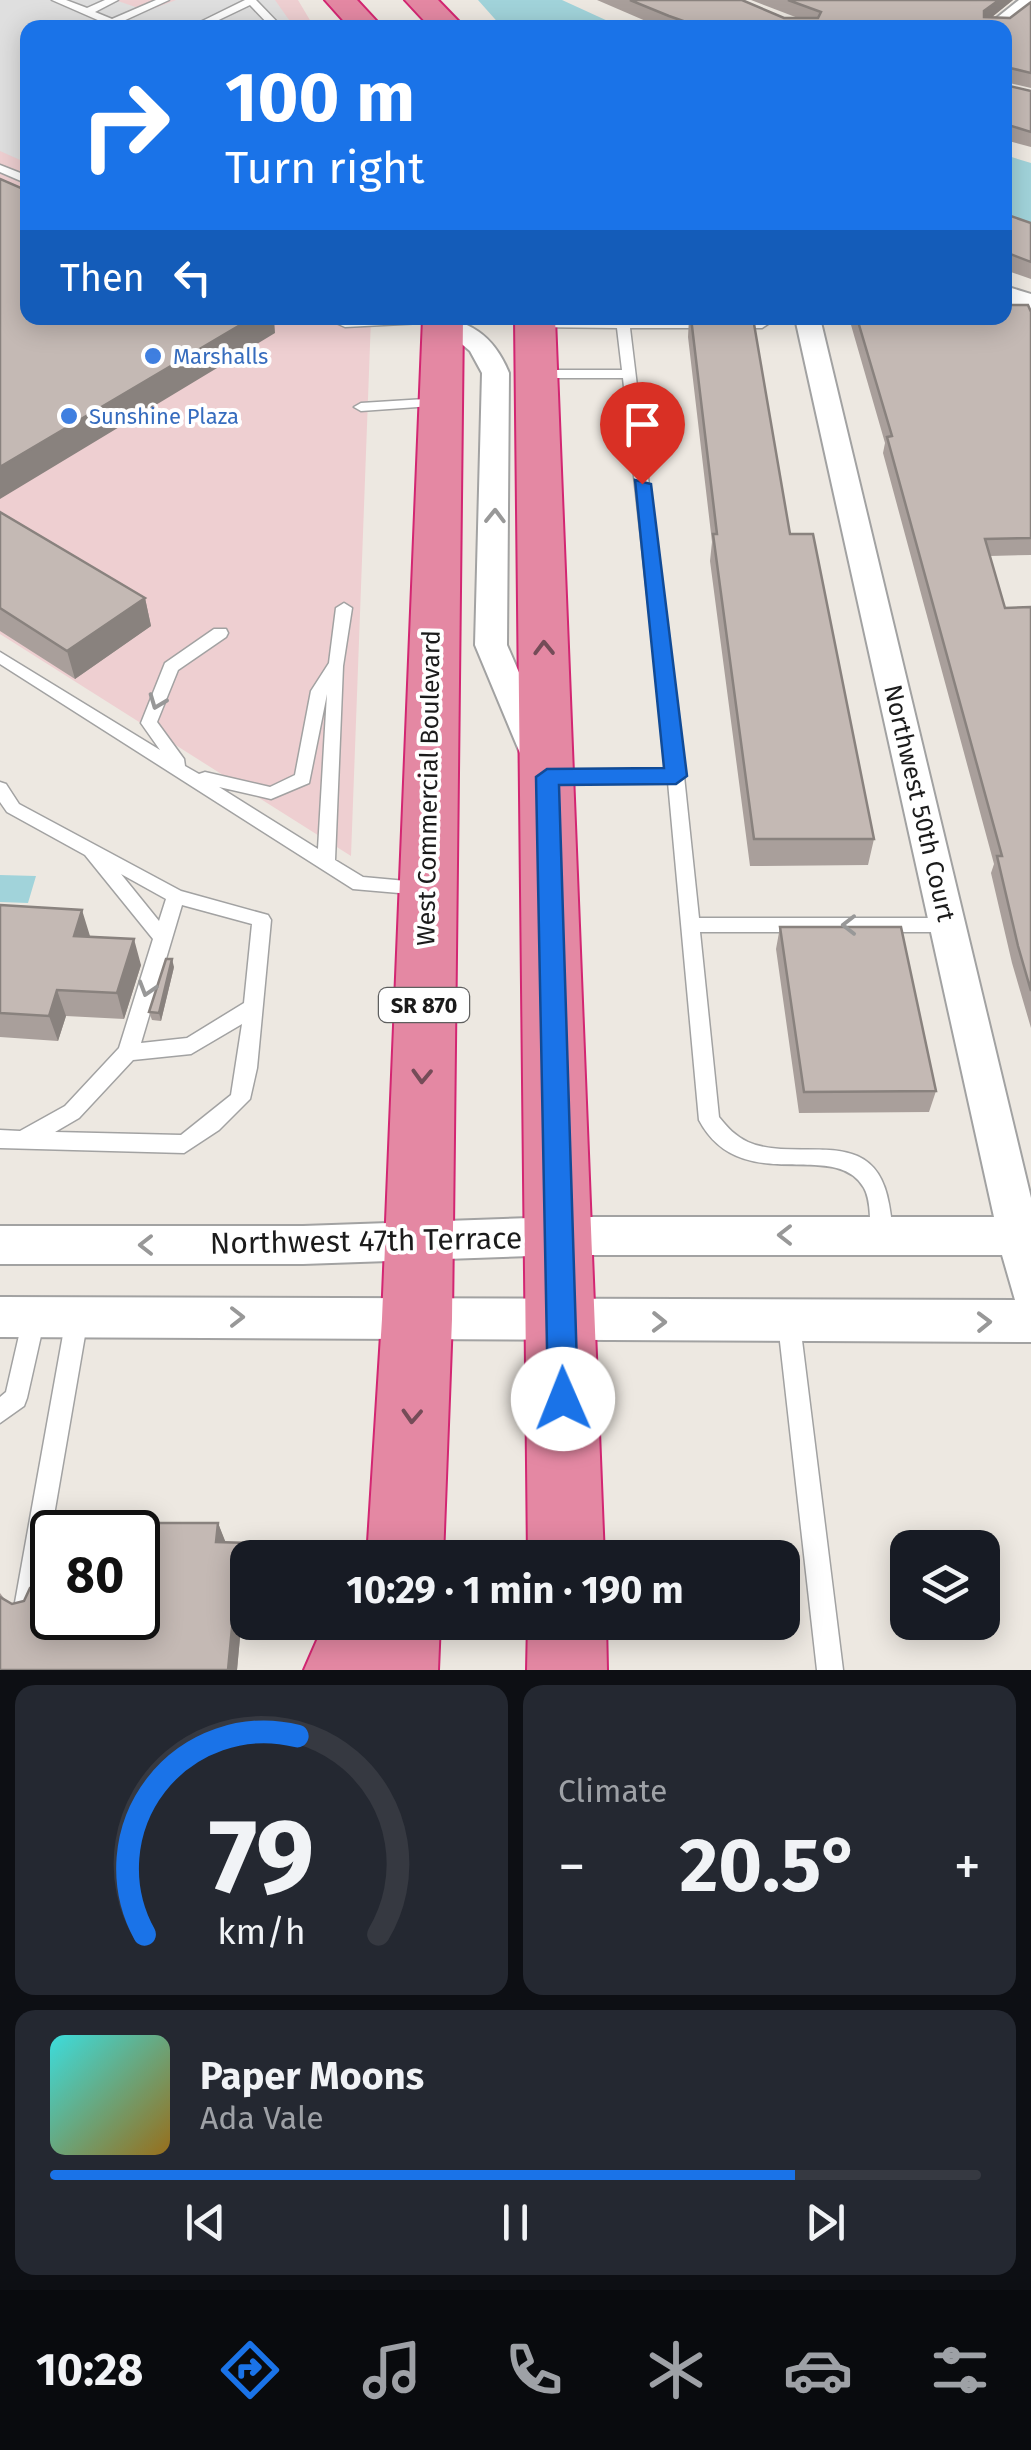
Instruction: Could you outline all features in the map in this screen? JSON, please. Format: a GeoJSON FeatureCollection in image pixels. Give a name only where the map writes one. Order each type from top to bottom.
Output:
{"type":"FeatureCollection","features":[{"type":"Feature","properties":{"kind":"highway"},"geometry":{"type":"LineString","coordinates":[[340,0],[360,20]]}},
{"type":"Feature","properties":{"kind":"highway"},"geometry":{"type":"LineString","coordinates":[[420,0],[441,20]]}},
{"type":"Feature","properties":{"kind":"highway","name":"West Commercial Boulevard"},"geometry":{"type":"LineString","coordinates":[[402,1540],[417,1319],[442,325]]}},
{"type":"Feature","properties":{"kind":"highway"},"geometry":{"type":"LineString","coordinates":[[534,333],[566,1540]]}},
{"type":"Feature","properties":{"kind":"highway"},"geometry":{"type":"LineString","coordinates":[[344,1670],[357,1640]]}},
{"type":"Feature","properties":{"kind":"highway"},"geometry":{"type":"LineString","coordinates":[[398,1670],[400,1640]]}},
{"type":"Feature","properties":{"kind":"highway"},"geometry":{"type":"LineString","coordinates":[[567,1640],[568,1670]]}},
{"type":"Feature","properties":{"kind":"street"},"geometry":{"type":"LineString","coordinates":[[1005,20],[1031,0]]}},
{"type":"Feature","properties":{"kind":"street"},"geometry":{"type":"LineString","coordinates":[[452,325],[482,347],[495,363],[498,385],[491,645],[547,777]]}},
{"type":"Feature","properties":{"kind":"street","name":"Northwest 50th Court"},"geometry":{"type":"LineString","coordinates":[[809,325],[947,925],[1025,1236],[1031,1288]]}},
{"type":"Feature","properties":{"kind":"street","name":"Northwest 47th Terrace"},"geometry":{"type":"LineString","coordinates":[[0,1245],[560,1236],[1025,1236]]}},
{"type":"Feature","properties":{"kind":"street"},"geometry":{"type":"LineString","coordinates":[[37,1317],[789,1324],[1031,1321]]}},
{"type":"Feature","properties":{"kind":"lane"},"geometry":{"type":"LineString","coordinates":[[57,0],[108,20]]}},
{"type":"Feature","properties":{"kind":"lane"},"geometry":{"type":"LineString","coordinates":[[87,12],[114,0]]}},
{"type":"Feature","properties":{"kind":"lane"},"geometry":{"type":"LineString","coordinates":[[118,20],[164,0]]}},
{"type":"Feature","properties":{"kind":"lane"},"geometry":{"type":"LineString","coordinates":[[210,20],[251,0],[270,20]]}},
{"type":"Feature","properties":{"kind":"lane"},"geometry":{"type":"LineString","coordinates":[[534,333],[613,325]]}},
{"type":"Feature","properties":{"kind":"lane"},"geometry":{"type":"LineString","coordinates":[[623,325],[676,776],[709,1120],[720,1139],[741,1153],[836,1157],[860,1166],[874,1184],[882,1236]]}},
{"type":"Feature","properties":{"kind":"lane"},"geometry":{"type":"LineString","coordinates":[[534,333],[629,374]]}},
{"type":"Feature","properties":{"kind":"lane"},"geometry":{"type":"LineString","coordinates":[[361,407],[442,402]]}},
{"type":"Feature","properties":{"kind":"lane"},"geometry":{"type":"LineString","coordinates":[[326,862],[337,663],[344,608]]}},
{"type":"Feature","properties":{"kind":"lane"},"geometry":{"type":"LineString","coordinates":[[220,634],[171,666],[149,723],[175,761],[214,783],[271,793],[303,779],[319,692],[337,663]]}},
{"type":"Feature","properties":{"kind":"lane"},"geometry":{"type":"LineString","coordinates":[[0,657],[359,884],[427,888]]}},
{"type":"Feature","properties":{"kind":"lane"},"geometry":{"type":"LineString","coordinates":[[547,777],[676,776]]}},
{"type":"Feature","properties":{"kind":"lane"},"geometry":{"type":"LineString","coordinates":[[0,788],[6,811],[85,844],[176,896],[262,920],[240,1099],[184,1144],[0,1139]]}},
{"type":"Feature","properties":{"kind":"lane"},"geometry":{"type":"LineString","coordinates":[[85,844],[163,938]]}},
{"type":"Feature","properties":{"kind":"lane"},"geometry":{"type":"LineString","coordinates":[[22,1140],[72,1112],[128,1052],[176,896]]}},
{"type":"Feature","properties":{"kind":"lane"},"geometry":{"type":"LineString","coordinates":[[690,925],[947,925]]}},
{"type":"Feature","properties":{"kind":"lane"},"geometry":{"type":"LineString","coordinates":[[128,1052],[191,1046],[253,1008]]}},
{"type":"Feature","properties":{"kind":"lane"},"geometry":{"type":"LineString","coordinates":[[0,1412],[16,1398],[37,1317]]}},
{"type":"Feature","properties":{"kind":"lane"},"geometry":{"type":"LineString","coordinates":[[26,1608],[37,1317]]}},
{"type":"Feature","properties":{"kind":"lane"},"geometry":{"type":"LineString","coordinates":[[789,1324],[830,1670]]}},
{"type":"Feature","properties":{"kind":"shaded area"},"geometry":{"type":"Polygon","coordinates":[[[0,0],[298,0],[310,20],[20,20],[20,325],[371,325],[351,856],[0,634],[0,0]]]}},
{"type":"Feature","properties":{"kind":"shaded area"},"geometry":{"type":"Polygon","coordinates":[[[0,0],[115,0],[147,11],[176,0],[275,0],[289,20],[20,20],[20,160],[0,151],[0,0]]]}},
{"type":"Feature","properties":{"kind":"water"},"geometry":{"type":"Polygon","coordinates":[[[478,0],[562,0],[606,20],[496,20],[478,0]]]}},
{"type":"Feature","properties":{"kind":"water"},"geometry":{"type":"Polygon","coordinates":[[[1012,157],[1031,163],[1031,223],[1012,216],[1012,157]]]}},
{"type":"Feature","properties":{"kind":"water"},"geometry":{"type":"Polygon","coordinates":[[[0,875],[36,876],[28,903],[0,902],[0,875]]]}},
{"type":"Feature","properties":{"kind":"building"},"geometry":{"type":"Polygon","coordinates":[[[630,0],[742,0],[784,18],[818,18],[821,12],[788,0],[999,0],[984,11],[984,17],[1010,18],[1031,2],[1031,73],[1012,68],[1012,20],[680,20],[630,0]]]}},
{"type":"Feature","properties":{"kind":"building"},"geometry":{"type":"Polygon","coordinates":[[[1012,87],[1031,91],[1031,132],[1012,126],[1012,87]]]}},
{"type":"Feature","properties":{"kind":"building","name":"Sunshine Plaza"},"geometry":{"type":"Polygon","coordinates":[[[0,179],[20,188],[20,325],[240,325],[0,467],[0,179]]]}},
{"type":"Feature","properties":{"kind":"building"},"geometry":{"type":"Polygon","coordinates":[[[1012,216],[1031,223],[1031,262],[1012,255],[1012,216]]]}},
{"type":"Feature","properties":{"kind":"building"},"geometry":{"type":"Polygon","coordinates":[[[1012,305],[1028,305],[1031,538],[985,539],[1005,608],[1031,607],[1031,991],[997,856],[1002,856],[887,437],[892,436],[859,325],[1012,325],[1012,305]]]}},
{"type":"Feature","properties":{"kind":"building"},"geometry":{"type":"Polygon","coordinates":[[[692,325],[754,325],[790,534],[813,534],[874,839],[754,839],[713,534],[717,534],[692,325]]]}},
{"type":"Feature","properties":{"kind":"building"},"geometry":{"type":"Polygon","coordinates":[[[0,512],[145,598],[67,651],[0,608],[0,512]]]}},
{"type":"Feature","properties":{"kind":"building"},"geometry":{"type":"Polygon","coordinates":[[[0,905],[82,910],[74,936],[134,939],[117,993],[57,990],[49,1016],[0,1013],[0,905]]]}},
{"type":"Feature","properties":{"kind":"building"},"geometry":{"type":"Polygon","coordinates":[[[780,927],[901,927],[936,1091],[804,1092],[780,927]]]}},
{"type":"Feature","properties":{"kind":"building"},"geometry":{"type":"Polygon","coordinates":[[[166,959],[172,959],[159,1013],[149,1012],[166,959]]]}},
{"type":"Feature","properties":{"kind":"building"},"geometry":{"type":"Polygon","coordinates":[[[160,1523],[218,1523],[216,1542],[230,1542],[228,1670],[0,1670],[0,1597],[12,1604],[24,1601],[30,1588],[30,1640],[160,1640],[160,1523]]]}},
{"type":"Feature","properties":{"kind":"place","name":"Marshalls"},"geometry":{"type":"Point","coordinates":[153,356]}},
{"type":"Feature","properties":{"kind":"place","name":"Sunshine Plaza"},"geometry":{"type":"Point","coordinates":[69,416]}},
{"type":"Feature","properties":{"kind":"route"},"geometry":{"type":"LineString","coordinates":[[563,1399],[547,777],[676,776],[642,484]]}}]}
